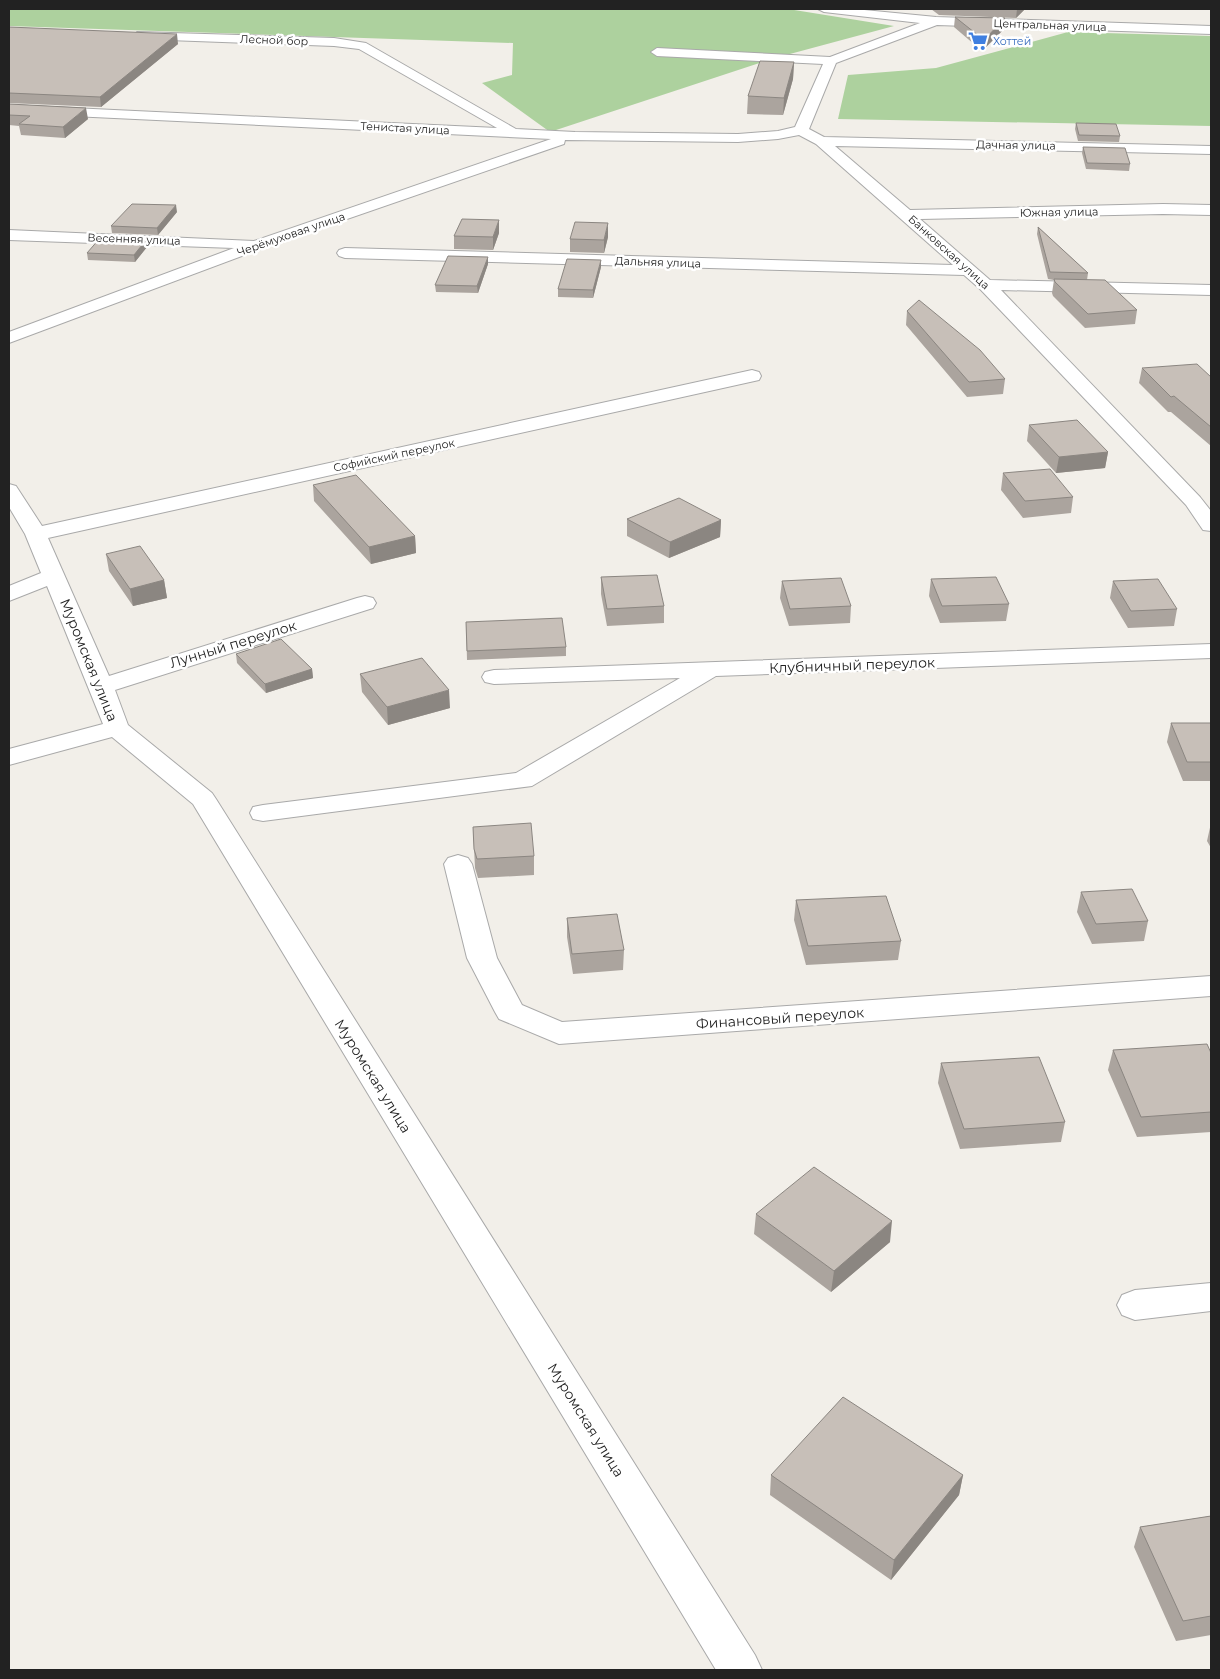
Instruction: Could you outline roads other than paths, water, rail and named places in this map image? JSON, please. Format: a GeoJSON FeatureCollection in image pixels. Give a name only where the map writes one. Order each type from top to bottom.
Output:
{"type":"FeatureCollection","features":[{"type":"Feature","properties":{"kind":"street","name":"Центральная улица"},"geometry":{"type":"LineString","coordinates":[[827,9],[936,21],[1211,30]]}},
{"type":"Feature","properties":{"kind":"street"},"geometry":{"type":"LineString","coordinates":[[1023,13],[1044,25]]}},
{"type":"Feature","properties":{"kind":"street"},"geometry":{"type":"LineString","coordinates":[[657,52],[831,61],[936,21]]}},
{"type":"Feature","properties":{"kind":"street","name":"Лесной бор"},"geometry":{"type":"LineString","coordinates":[[127,35],[334,42],[362,46],[516,134]]}},
{"type":"Feature","properties":{"kind":"street"},"geometry":{"type":"LineString","coordinates":[[802,130],[831,61]]}},
{"type":"Feature","properties":{"kind":"street","name":"Тенистая улица"},"geometry":{"type":"LineString","coordinates":[[9,109],[575,136],[738,138],[778,136],[802,130]]}},
{"type":"Feature","properties":{"kind":"street","name":"Банковская улица"},"geometry":{"type":"LineString","coordinates":[[802,130],[821,141],[986,285],[1193,501],[1211,525]]}},
{"type":"Feature","properties":{"kind":"street","name":"Черёмуховая улица"},"geometry":{"type":"LineString","coordinates":[[9,338],[260,244],[575,136]]}},
{"type":"Feature","properties":{"kind":"street","name":"Дачная улица"},"geometry":{"type":"LineString","coordinates":[[821,141],[1211,150]]}},
{"type":"Feature","properties":{"kind":"street","name":"Южная улица"},"geometry":{"type":"LineString","coordinates":[[907,215],[1163,209],[1211,210]]}},
{"type":"Feature","properties":{"kind":"street","name":"Весенняя улица"},"geometry":{"type":"LineString","coordinates":[[9,235],[260,244]]}},
{"type":"Feature","properties":{"kind":"street","name":"Дальняя улица"},"geometry":{"type":"LineString","coordinates":[[346,253],[970,270]]}},
{"type":"Feature","properties":{"kind":"street"},"geometry":{"type":"LineString","coordinates":[[986,285],[1211,290]]}},
{"type":"Feature","properties":{"kind":"street","name":"Софийский переулок"},"geometry":{"type":"LineString","coordinates":[[36,534],[752,376]]}},
{"type":"Feature","properties":{"kind":"street","name":"Муромская улица"},"geometry":{"type":"LineString","coordinates":[[9,490],[36,534],[117,728],[203,799],[740,1670]]}},
{"type":"Feature","properties":{"kind":"street"},"geometry":{"type":"LineString","coordinates":[[9,594],[53,576]]}},
{"type":"Feature","properties":{"kind":"street","name":"Лунный переулок"},"geometry":{"type":"LineString","coordinates":[[101,686],[365,603]]}},
{"type":"Feature","properties":{"kind":"street","name":"Клубничный переулок"},"geometry":{"type":"LineString","coordinates":[[494,677],[1211,651]]}},
{"type":"Feature","properties":{"kind":"street"},"geometry":{"type":"LineString","coordinates":[[263,813],[524,780],[710,670]]}},
{"type":"Feature","properties":{"kind":"street"},"geometry":{"type":"LineString","coordinates":[[9,757],[117,728]]}},
{"type":"Feature","properties":{"kind":"street","name":"Финансовый переулок"},"geometry":{"type":"LineString","coordinates":[[458,864],[482,958],[510,1012],[559,1033],[1211,986]]}},
{"type":"Feature","properties":{"kind":"street"},"geometry":{"type":"LineString","coordinates":[[1135,1305],[1211,1297]]}},
{"type":"Feature","properties":{"kind":"place","name":"Хоттей"},"geometry":{"type":"Point","coordinates":[978,41]}}]}
